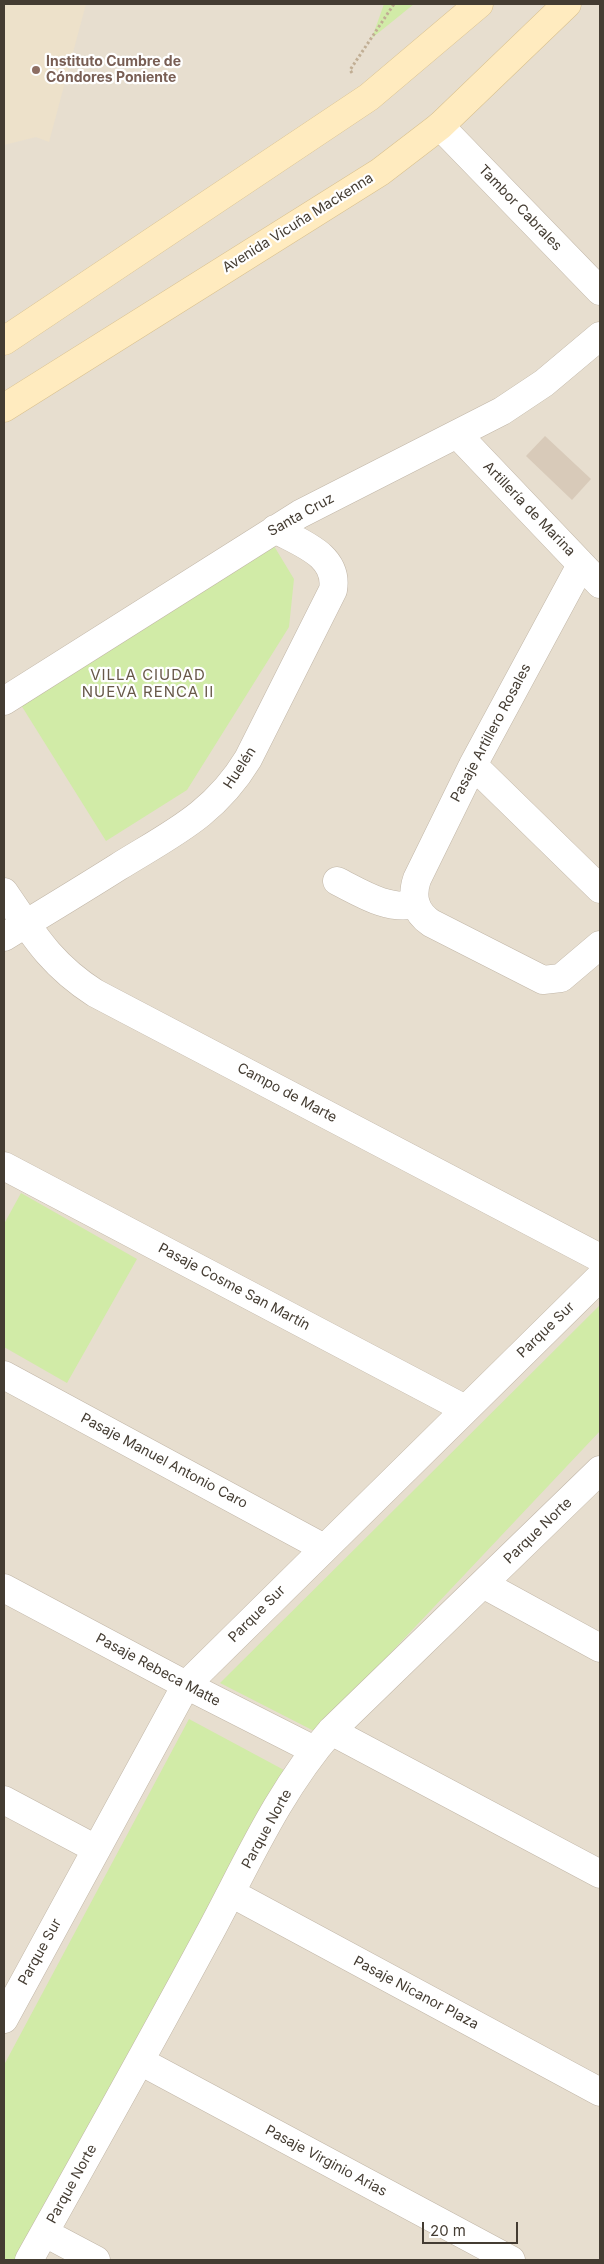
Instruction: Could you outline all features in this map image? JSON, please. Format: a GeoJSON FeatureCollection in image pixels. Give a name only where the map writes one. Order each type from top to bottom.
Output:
{"type":"FeatureCollection","features":[{"type":"Feature","properties":{"kind":"street"},"geometry":{"type":"LineString","coordinates":[[4,341],[370,97],[479,4]]}},
{"type":"Feature","properties":{"kind":"street","name":"Avenida Vicuña Mackenna"},"geometry":{"type":"LineString","coordinates":[[4,408],[380,172],[440,126],[567,4]]}},
{"type":"Feature","properties":{"kind":"street","name":"Tambor Cabrales"},"geometry":{"type":"LineString","coordinates":[[440,126],[600,291]]}},
{"type":"Feature","properties":{"kind":"street","name":"Santa Cruz"},"geometry":{"type":"LineString","coordinates":[[4,700],[275,529],[502,411],[537,387],[600,336]]}},
{"type":"Feature","properties":{"kind":"street","name":"Artillería de Marina"},"geometry":{"type":"LineString","coordinates":[[458,434],[600,584]]}},
{"type":"Feature","properties":{"kind":"street","name":"Huelén"},"geometry":{"type":"LineString","coordinates":[[15,930],[189,823],[221,797],[236,779],[248,760],[333,590],[335,582],[334,573],[329,563],[320,555],[275,529]]}},
{"type":"Feature","properties":{"kind":"street","name":"Pasaje Artillero Rosales"},"geometry":{"type":"LineString","coordinates":[[416,904],[414,896],[416,879],[473,765],[581,565]]}},
{"type":"Feature","properties":{"kind":"street"},"geometry":{"type":"LineString","coordinates":[[473,765],[600,889]]}},
{"type":"Feature","properties":{"kind":"street"},"geometry":{"type":"LineString","coordinates":[[337,881],[386,904],[400,906],[416,904],[419,912],[431,923],[543,980],[562,978],[600,944]]}},
{"type":"Feature","properties":{"kind":"street","name":"Campo de Marte"},"geometry":{"type":"LineString","coordinates":[[4,892],[15,930],[78,982],[95,993],[600,1258]]}},
{"type":"Feature","properties":{"kind":"street","name":"Pasaje Cosme San Martín"},"geometry":{"type":"LineString","coordinates":[[4,1166],[465,1409]]}},
{"type":"Feature","properties":{"kind":"street","name":"Parque Sur"},"geometry":{"type":"LineString","coordinates":[[5,2014],[186,1685],[600,1277]]}},
{"type":"Feature","properties":{"kind":"street","name":"Pasaje Manuel Antonio Caro"},"geometry":{"type":"LineString","coordinates":[[4,1375],[324,1548]]}},
{"type":"Feature","properties":{"kind":"street","name":"Parque Norte"},"geometry":{"type":"LineString","coordinates":[[29,2260],[140,2061],[284,1795],[323,1741],[600,1470]]}},
{"type":"Feature","properties":{"kind":"street"},"geometry":{"type":"LineString","coordinates":[[483,1584],[600,1648]]}},
{"type":"Feature","properties":{"kind":"street","name":"Pasaje Rebeca Matte"},"geometry":{"type":"LineString","coordinates":[[4,1588],[186,1685],[323,1741],[600,1874]]}},
{"type":"Feature","properties":{"kind":"street"},"geometry":{"type":"LineString","coordinates":[[4,1800],[96,1850]]}},
{"type":"Feature","properties":{"kind":"street","name":"Pasaje Nicanor Plaza"},"geometry":{"type":"LineString","coordinates":[[231,1894],[600,2092]]}},
{"type":"Feature","properties":{"kind":"street","name":"Pasaje Virginio Arias"},"geometry":{"type":"LineString","coordinates":[[140,2061],[512,2260]]}},
{"type":"Feature","properties":{"kind":"street"},"geometry":{"type":"LineString","coordinates":[[45,2233],[96,2260]]}},
{"type":"Feature","properties":{"kind":"path"},"geometry":{"type":"LineString","coordinates":[[370,97],[350,70],[394,4]]}},
{"type":"Feature","properties":{"kind":"shaded area"},"geometry":{"type":"Polygon","coordinates":[[[4,4],[600,4],[600,2260],[4,2260],[4,4]]]}},
{"type":"Feature","properties":{"kind":"shaded area","name":"Instituto Cumbre de Cóndores Poniente"},"geometry":{"type":"Polygon","coordinates":[[[4,4],[86,4],[49,142],[36,137],[4,145],[4,4]]]}},
{"type":"Feature","properties":{"kind":"green space"},"geometry":{"type":"Polygon","coordinates":[[[384,4],[414,4],[372,38],[384,4]]]}},
{"type":"Feature","properties":{"kind":"green space"},"geometry":{"type":"Polygon","coordinates":[[[274,546],[294,579],[289,627],[187,790],[106,841],[21,705],[274,546]]]}},
{"type":"Feature","properties":{"kind":"green space"},"geometry":{"type":"Polygon","coordinates":[[[21,1193],[137,1259],[67,1383],[4,1347],[4,1224],[21,1193]]]}},
{"type":"Feature","properties":{"kind":"green space"},"geometry":{"type":"Polygon","coordinates":[[[600,1305],[600,1431],[316,1732],[220,1683],[600,1305]]]}},
{"type":"Feature","properties":{"kind":"green space"},"geometry":{"type":"Polygon","coordinates":[[[189,1719],[284,1770],[21,2260],[4,2260],[4,2065],[189,1719]]]}},
{"type":"Feature","properties":{"kind":"building"},"geometry":{"type":"Polygon","coordinates":[[[545,436],[591,479],[572,500],[526,456],[545,436]]]}},
{"type":"Feature","properties":{"kind":"place","name":"Instituto Cumbre de Cóndores Poniente"},"geometry":{"type":"Point","coordinates":[36,70]}},
{"type":"Feature","properties":{"kind":"district","name":"VILLA CIUDAD NUEVA RENCA II"},"geometry":{"type":"Point","coordinates":[148,684]}}]}
